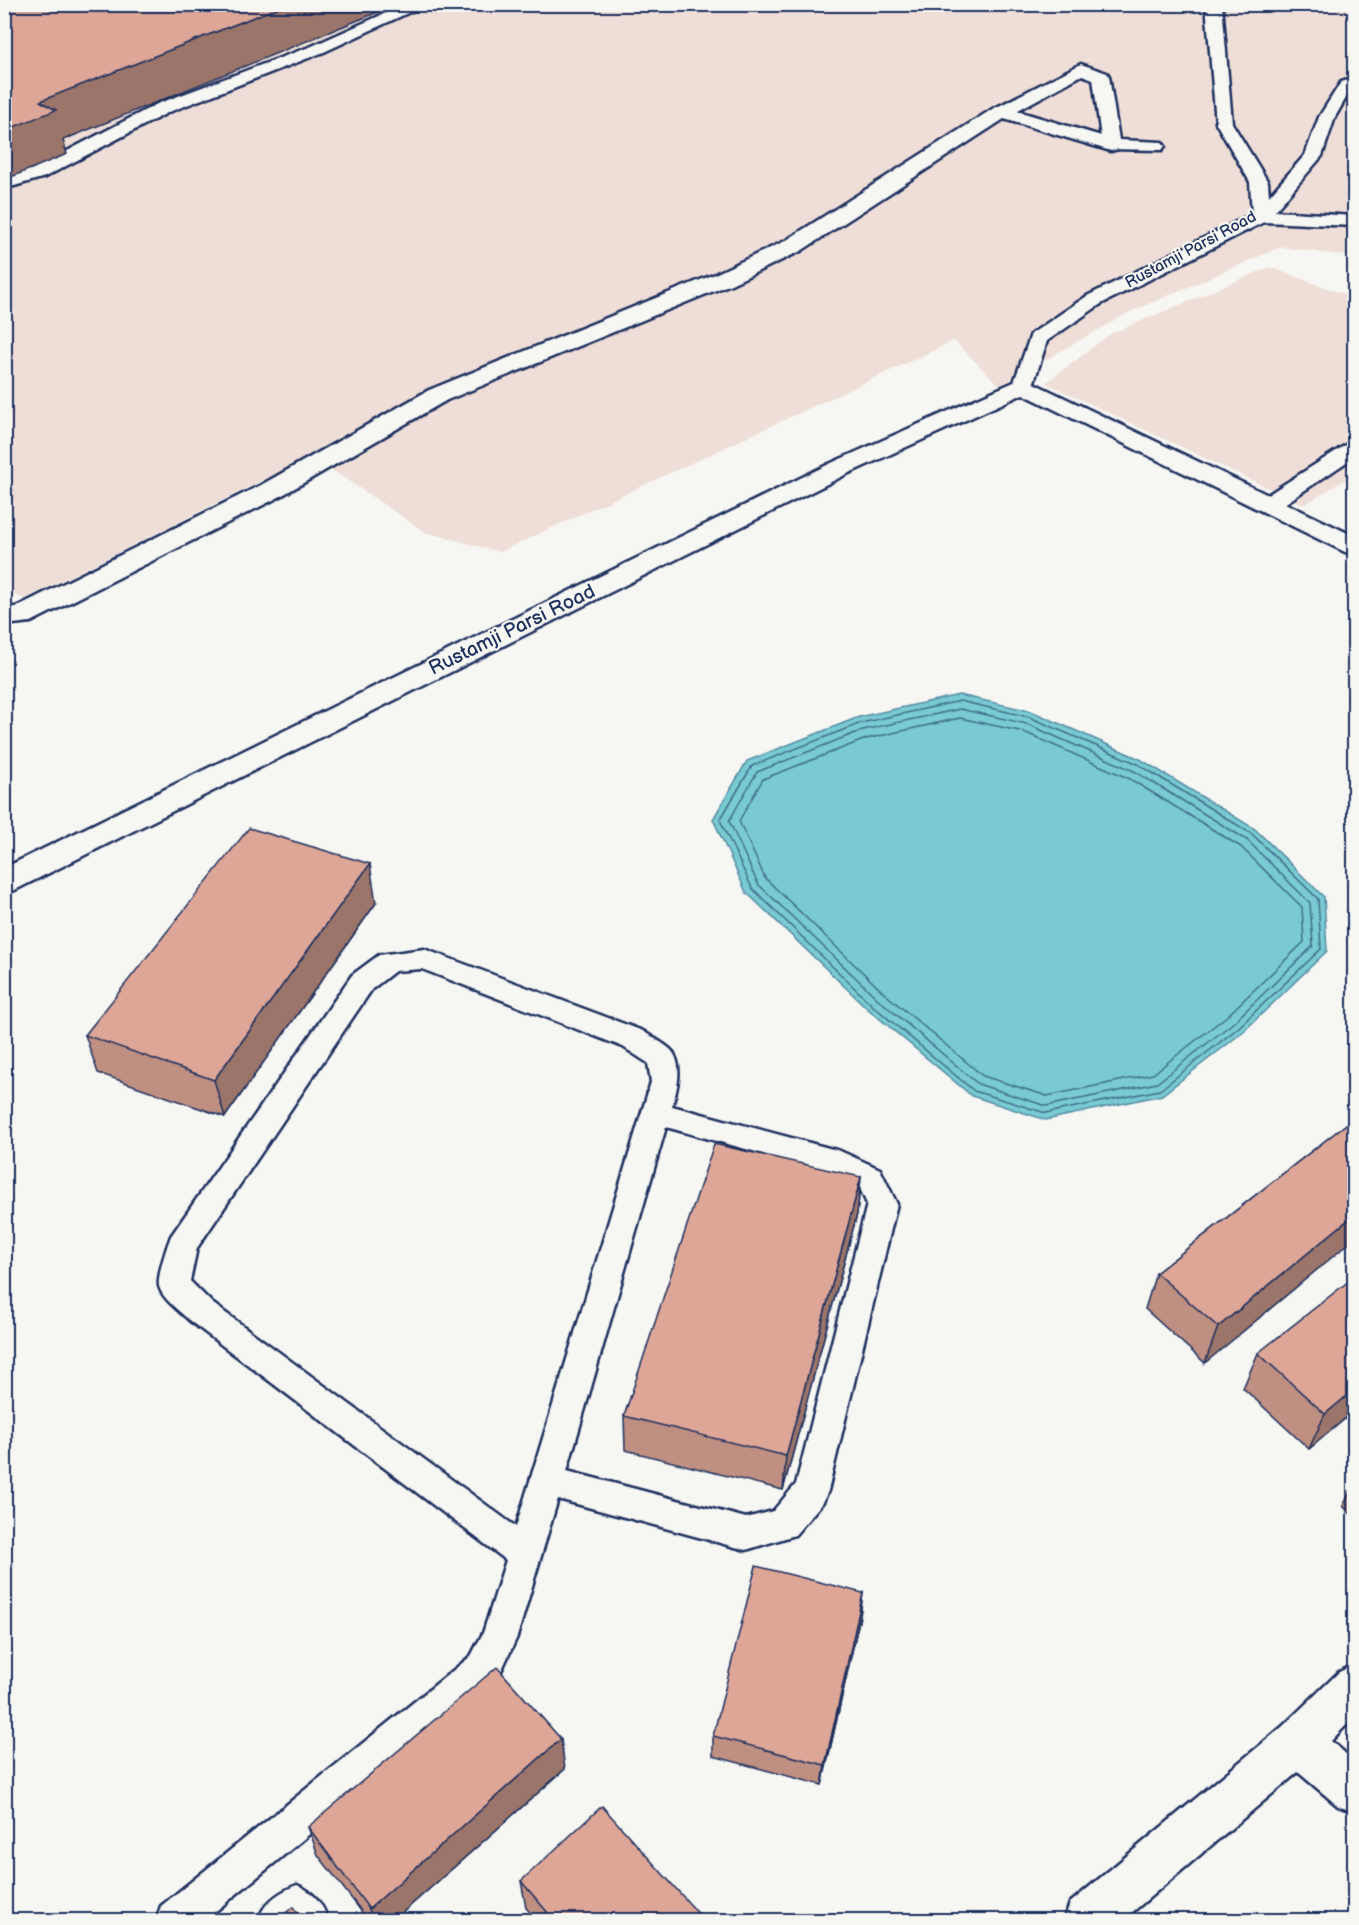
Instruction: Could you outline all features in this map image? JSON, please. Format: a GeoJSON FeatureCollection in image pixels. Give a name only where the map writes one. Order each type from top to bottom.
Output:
{"type":"FeatureCollection","features":[{"type":"Feature","properties":{"kind":"street"},"geometry":{"type":"LineString","coordinates":[[4,616],[21,616],[270,491],[438,395],[723,279],[793,246],[1001,112],[1111,145]]}},
{"type":"Feature","properties":{"kind":"street"},"geometry":{"type":"LineString","coordinates":[[1023,385],[1354,546]]}},
{"type":"Feature","properties":{"kind":"street","name":"Rustamji Parsi Road"},"geometry":{"type":"LineString","coordinates":[[4,882],[838,469],[1023,385]]}},
{"type":"Feature","properties":{"kind":"street"},"geometry":{"type":"LineString","coordinates":[[1087,1920],[1298,1743],[1354,1687]]}},
{"type":"Feature","properties":{"kind":"street"},"geometry":{"type":"LineString","coordinates":[[1298,1743],[1354,1790]]}},
{"type":"Feature","properties":{"kind":"lane"},"geometry":{"type":"LineString","coordinates":[[4,184],[39,173],[163,108],[318,49],[420,4]]}},
{"type":"Feature","properties":{"kind":"lane","name":"Rustamji Parsi Road"},"geometry":{"type":"LineString","coordinates":[[1023,385],[1038,338],[1094,300],[1261,216],[1259,182],[1224,123],[1214,4]]}},
{"type":"Feature","properties":{"kind":"lane"},"geometry":{"type":"LineString","coordinates":[[1001,112],[1081,69],[1101,76],[1111,145],[1156,146]]}},
{"type":"Feature","properties":{"kind":"lane"},"geometry":{"type":"LineString","coordinates":[[1261,216],[1313,156],[1327,117],[1347,85]]}},
{"type":"Feature","properties":{"kind":"lane"},"geometry":{"type":"LineString","coordinates":[[1261,216],[1354,220]]}},
{"type":"Feature","properties":{"kind":"lane"},"geometry":{"type":"LineString","coordinates":[[1269,504],[1354,448]]}},
{"type":"Feature","properties":{"kind":"lane"},"geometry":{"type":"LineString","coordinates":[[175,1920],[484,1668],[499,1637],[665,1082],[660,1058],[633,1039],[424,959],[389,962],[362,982],[182,1245],[174,1285],[201,1312],[523,1554]]}},
{"type":"Feature","properties":{"kind":"lane"},"geometry":{"type":"LineString","coordinates":[[547,1481],[746,1534],[783,1524],[811,1491],[882,1204],[870,1178],[840,1163],[656,1113]]}},
{"type":"Feature","properties":{"kind":"lane"},"geometry":{"type":"LineString","coordinates":[[277,1920],[297,1904],[309,1920]]}},
{"type":"Feature","properties":{"kind":"shaded area"},"geometry":{"type":"Polygon","coordinates":[[[5,5],[1354,5],[1354,257],[1281,247],[1128,313],[1000,386],[954,341],[500,552],[425,532],[311,456],[25,599],[5,592],[5,5]]]}},
{"type":"Feature","properties":{"kind":"shaded area"},"geometry":{"type":"Polygon","coordinates":[[[1270,267],[1354,298],[1354,474],[1304,505],[1046,383],[1110,334],[1270,267]]]}},
{"type":"Feature","properties":{"kind":"water"},"geometry":{"type":"Polygon","coordinates":[[[959,695],[1031,711],[1140,759],[1255,829],[1324,897],[1327,951],[1243,1032],[1162,1095],[1046,1120],[972,1096],[868,1009],[746,892],[713,819],[747,761],[859,717],[959,695]]]}},
{"type":"Feature","properties":{"kind":"building"},"geometry":{"type":"Polygon","coordinates":[[[4,4],[287,4],[40,101],[56,110],[4,131],[4,4]]]}},
{"type":"Feature","properties":{"kind":"building"},"geometry":{"type":"Polygon","coordinates":[[[249,828],[370,864],[214,1080],[85,1035],[249,828]]]}},
{"type":"Feature","properties":{"kind":"building"},"geometry":{"type":"Polygon","coordinates":[[[1354,1118],[1354,1215],[1218,1327],[1156,1273],[1354,1118]]]}},
{"type":"Feature","properties":{"kind":"building"},"geometry":{"type":"Polygon","coordinates":[[[714,1144],[861,1177],[786,1456],[624,1416],[714,1144]]]}},
{"type":"Feature","properties":{"kind":"building"},"geometry":{"type":"Polygon","coordinates":[[[1354,1277],[1354,1390],[1325,1414],[1258,1353],[1354,1277]]]}},
{"type":"Feature","properties":{"kind":"building"},"geometry":{"type":"Polygon","coordinates":[[[756,1566],[863,1593],[825,1765],[713,1736],[756,1566]]]}},
{"type":"Feature","properties":{"kind":"building"},"geometry":{"type":"Polygon","coordinates":[[[497,1667],[561,1739],[369,1909],[308,1827],[497,1667]]]}},
{"type":"Feature","properties":{"kind":"building"},"geometry":{"type":"Polygon","coordinates":[[[602,1806],[704,1920],[554,1920],[521,1881],[602,1806]]]}},
{"type":"Feature","properties":{"kind":"building"},"geometry":{"type":"Polygon","coordinates":[[[293,1907],[303,1920],[277,1920],[293,1907]]]}}]}
